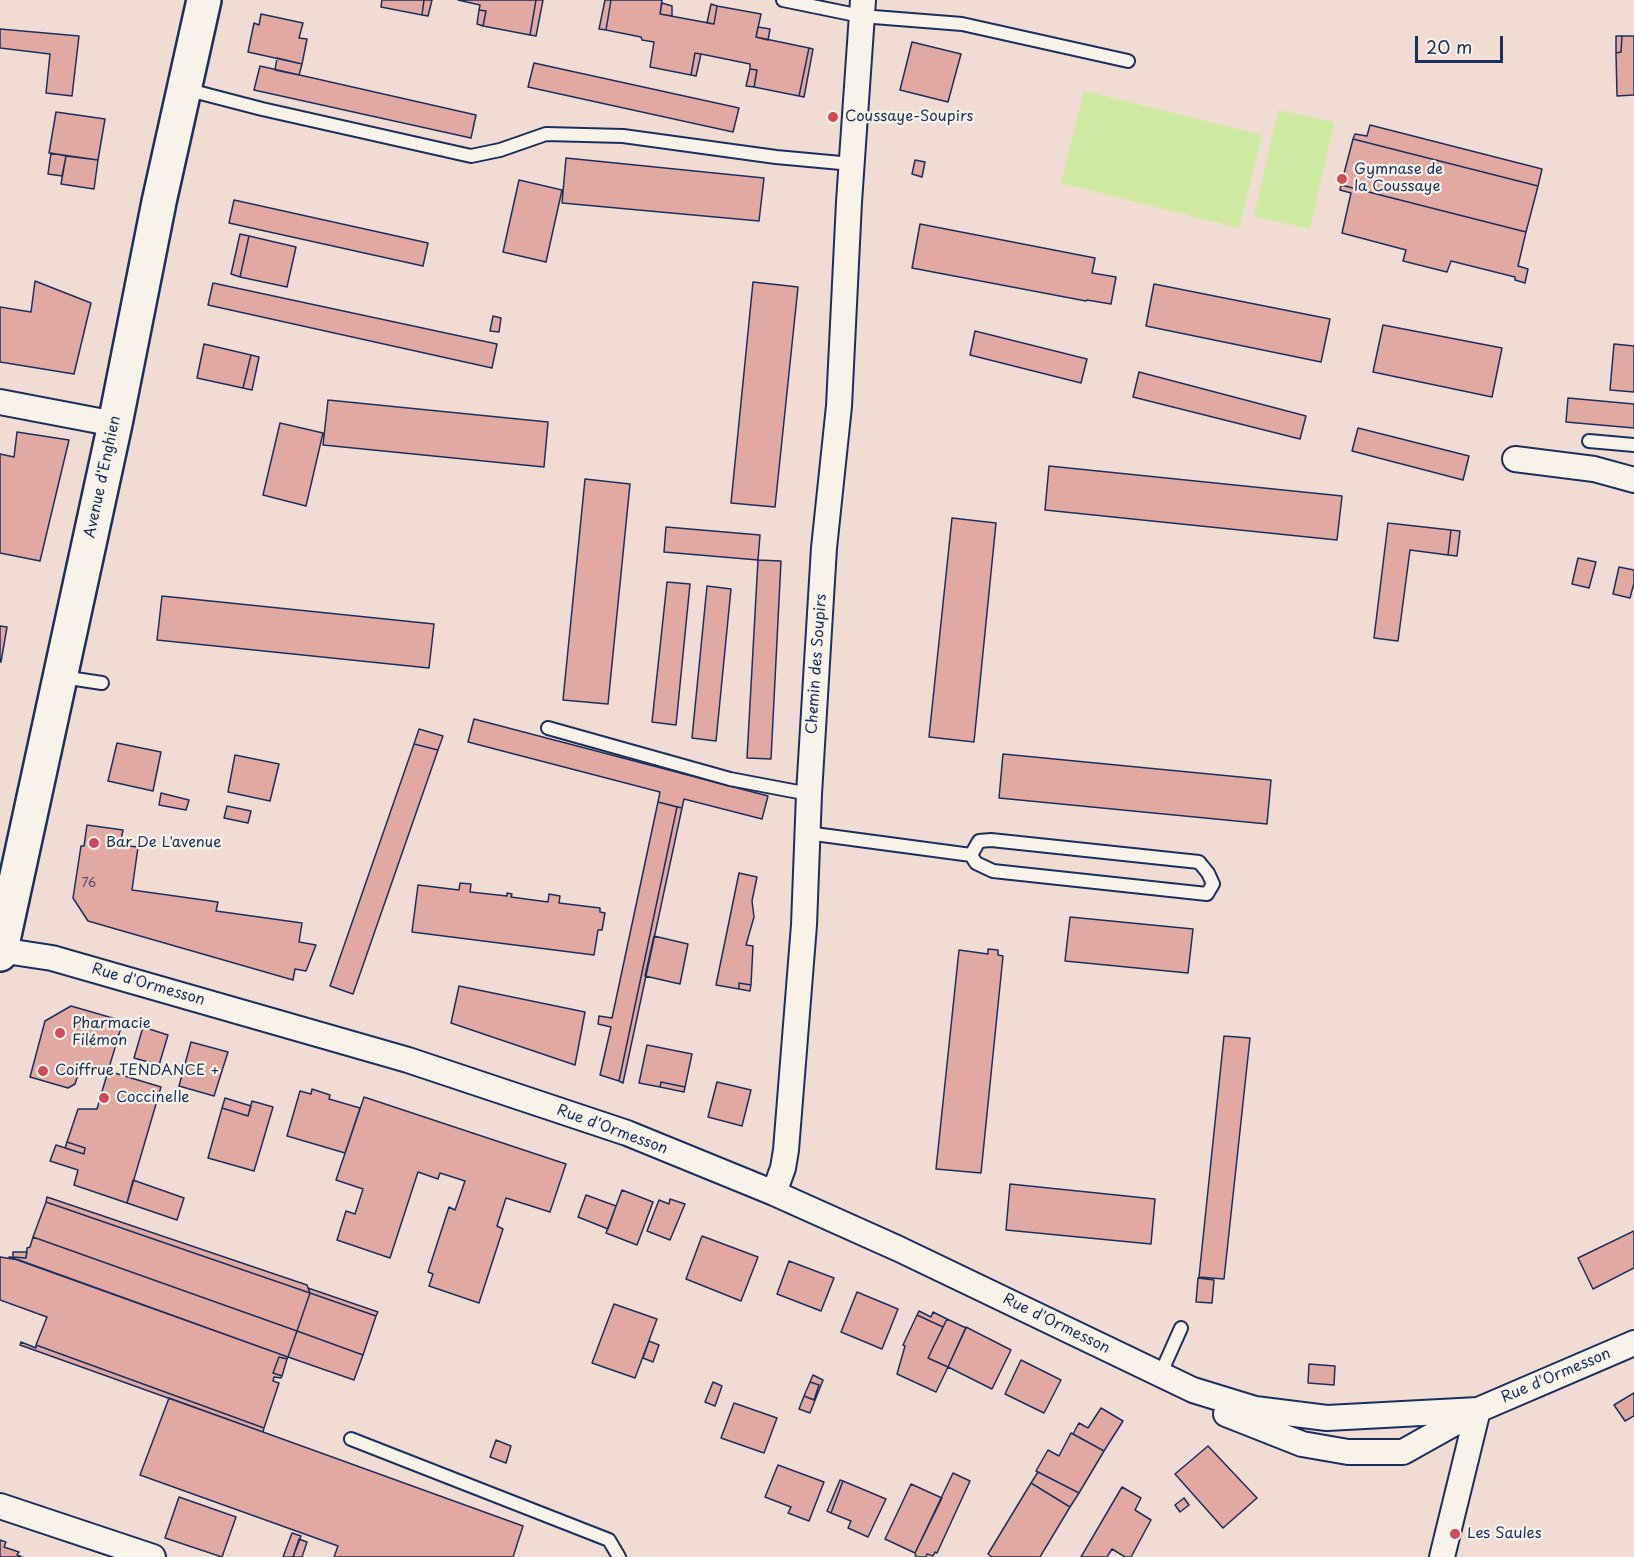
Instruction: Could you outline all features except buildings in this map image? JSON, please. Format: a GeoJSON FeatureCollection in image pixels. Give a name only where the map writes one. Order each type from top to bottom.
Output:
{"type":"FeatureCollection","features":[{"type":"Feature","properties":{"kind":"main road","name":"Avenue d'Enghien"},"geometry":{"type":"LineString","coordinates":[[0,951],[115,424],[159,202],[204,0]]}},
{"type":"Feature","properties":{"kind":"street","name":"Chemin des Soupirs"},"geometry":{"type":"LineString","coordinates":[[774,1193],[783,1168],[786,1150],[804,925],[809,794],[824,548],[839,406],[862,8]]}},
{"type":"Feature","properties":{"kind":"street"},"geometry":{"type":"LineString","coordinates":[[0,402],[115,424]]}},
{"type":"Feature","properties":{"kind":"street"},"geometry":{"type":"LineString","coordinates":[[1515,459],[1594,469],[1634,480]]}},
{"type":"Feature","properties":{"kind":"street","name":"Rue d'Ormesson"},"geometry":{"type":"LineString","coordinates":[[0,951],[52,958],[408,1060],[627,1133],[774,1193],[941,1269],[1193,1390],[1255,1408],[1327,1418],[1478,1410]]}},
{"type":"Feature","properties":{"kind":"street","name":"Rue d'Ormesson"},"geometry":{"type":"LineString","coordinates":[[1193,1390],[1208,1407],[1302,1444],[1348,1452],[1403,1452],[1478,1410],[1634,1342]]}},
{"type":"Feature","properties":{"kind":"street"},"geometry":{"type":"LineString","coordinates":[[1442,1557],[1478,1410]]}},
{"type":"Feature","properties":{"kind":"street"},"geometry":{"type":"LineString","coordinates":[[0,1506],[153,1557]]}},
{"type":"Feature","properties":{"kind":"lane"},"geometry":{"type":"LineString","coordinates":[[783,0],[862,8],[962,24],[1128,61]]}},
{"type":"Feature","properties":{"kind":"lane"},"geometry":{"type":"LineString","coordinates":[[184,88],[262,109],[471,156],[500,150],[546,134],[612,136],[776,157],[852,164]]}},
{"type":"Feature","properties":{"kind":"lane"},"geometry":{"type":"LineString","coordinates":[[1589,441],[1634,445]]}},
{"type":"Feature","properties":{"kind":"lane"},"geometry":{"type":"LineString","coordinates":[[59,676],[102,683]]}},
{"type":"Feature","properties":{"kind":"lane"},"geometry":{"type":"LineString","coordinates":[[548,728],[730,779],[809,794]]}},
{"type":"Feature","properties":{"kind":"lane"},"geometry":{"type":"LineString","coordinates":[[807,833],[971,855]]}},
{"type":"Feature","properties":{"kind":"lane"},"geometry":{"type":"LineString","coordinates":[[991,840],[1199,862],[1213,884],[1207,894],[993,872],[976,863],[971,855],[979,841],[991,840]]}},
{"type":"Feature","properties":{"kind":"lane"},"geometry":{"type":"LineString","coordinates":[[1160,1375],[1181,1328]]}},
{"type":"Feature","properties":{"kind":"lane"},"geometry":{"type":"LineString","coordinates":[[351,1439],[609,1540],[619,1557]]}},
{"type":"Feature","properties":{"kind":"green space"},"geometry":{"type":"Polygon","coordinates":[[[1084,91],[1262,135],[1239,228],[1061,183],[1084,91]]]}},
{"type":"Feature","properties":{"kind":"green space"},"geometry":{"type":"Polygon","coordinates":[[[1278,110],[1334,122],[1310,229],[1254,216],[1278,110]]]}},
{"type":"Feature","properties":{"kind":"place","name":"Coussaye-Soupirs"},"geometry":{"type":"Point","coordinates":[833,117]}},
{"type":"Feature","properties":{"kind":"place","name":"Gymnase de la Coussaye"},"geometry":{"type":"Point","coordinates":[1342,179]}},
{"type":"Feature","properties":{"kind":"place","name":"Bar De L'avenue"},"geometry":{"type":"Point","coordinates":[94,843]}},
{"type":"Feature","properties":{"kind":"place","name":"Pharmacie Filémon"},"geometry":{"type":"Point","coordinates":[60,1033]}},
{"type":"Feature","properties":{"kind":"place","name":"Coiffrue TENDANCE +"},"geometry":{"type":"Point","coordinates":[43,1071]}},
{"type":"Feature","properties":{"kind":"place","name":"Coccinelle"},"geometry":{"type":"Point","coordinates":[104,1098]}},
{"type":"Feature","properties":{"kind":"place","name":"Les Saules"},"geometry":{"type":"Point","coordinates":[1455,1534]}}]}
